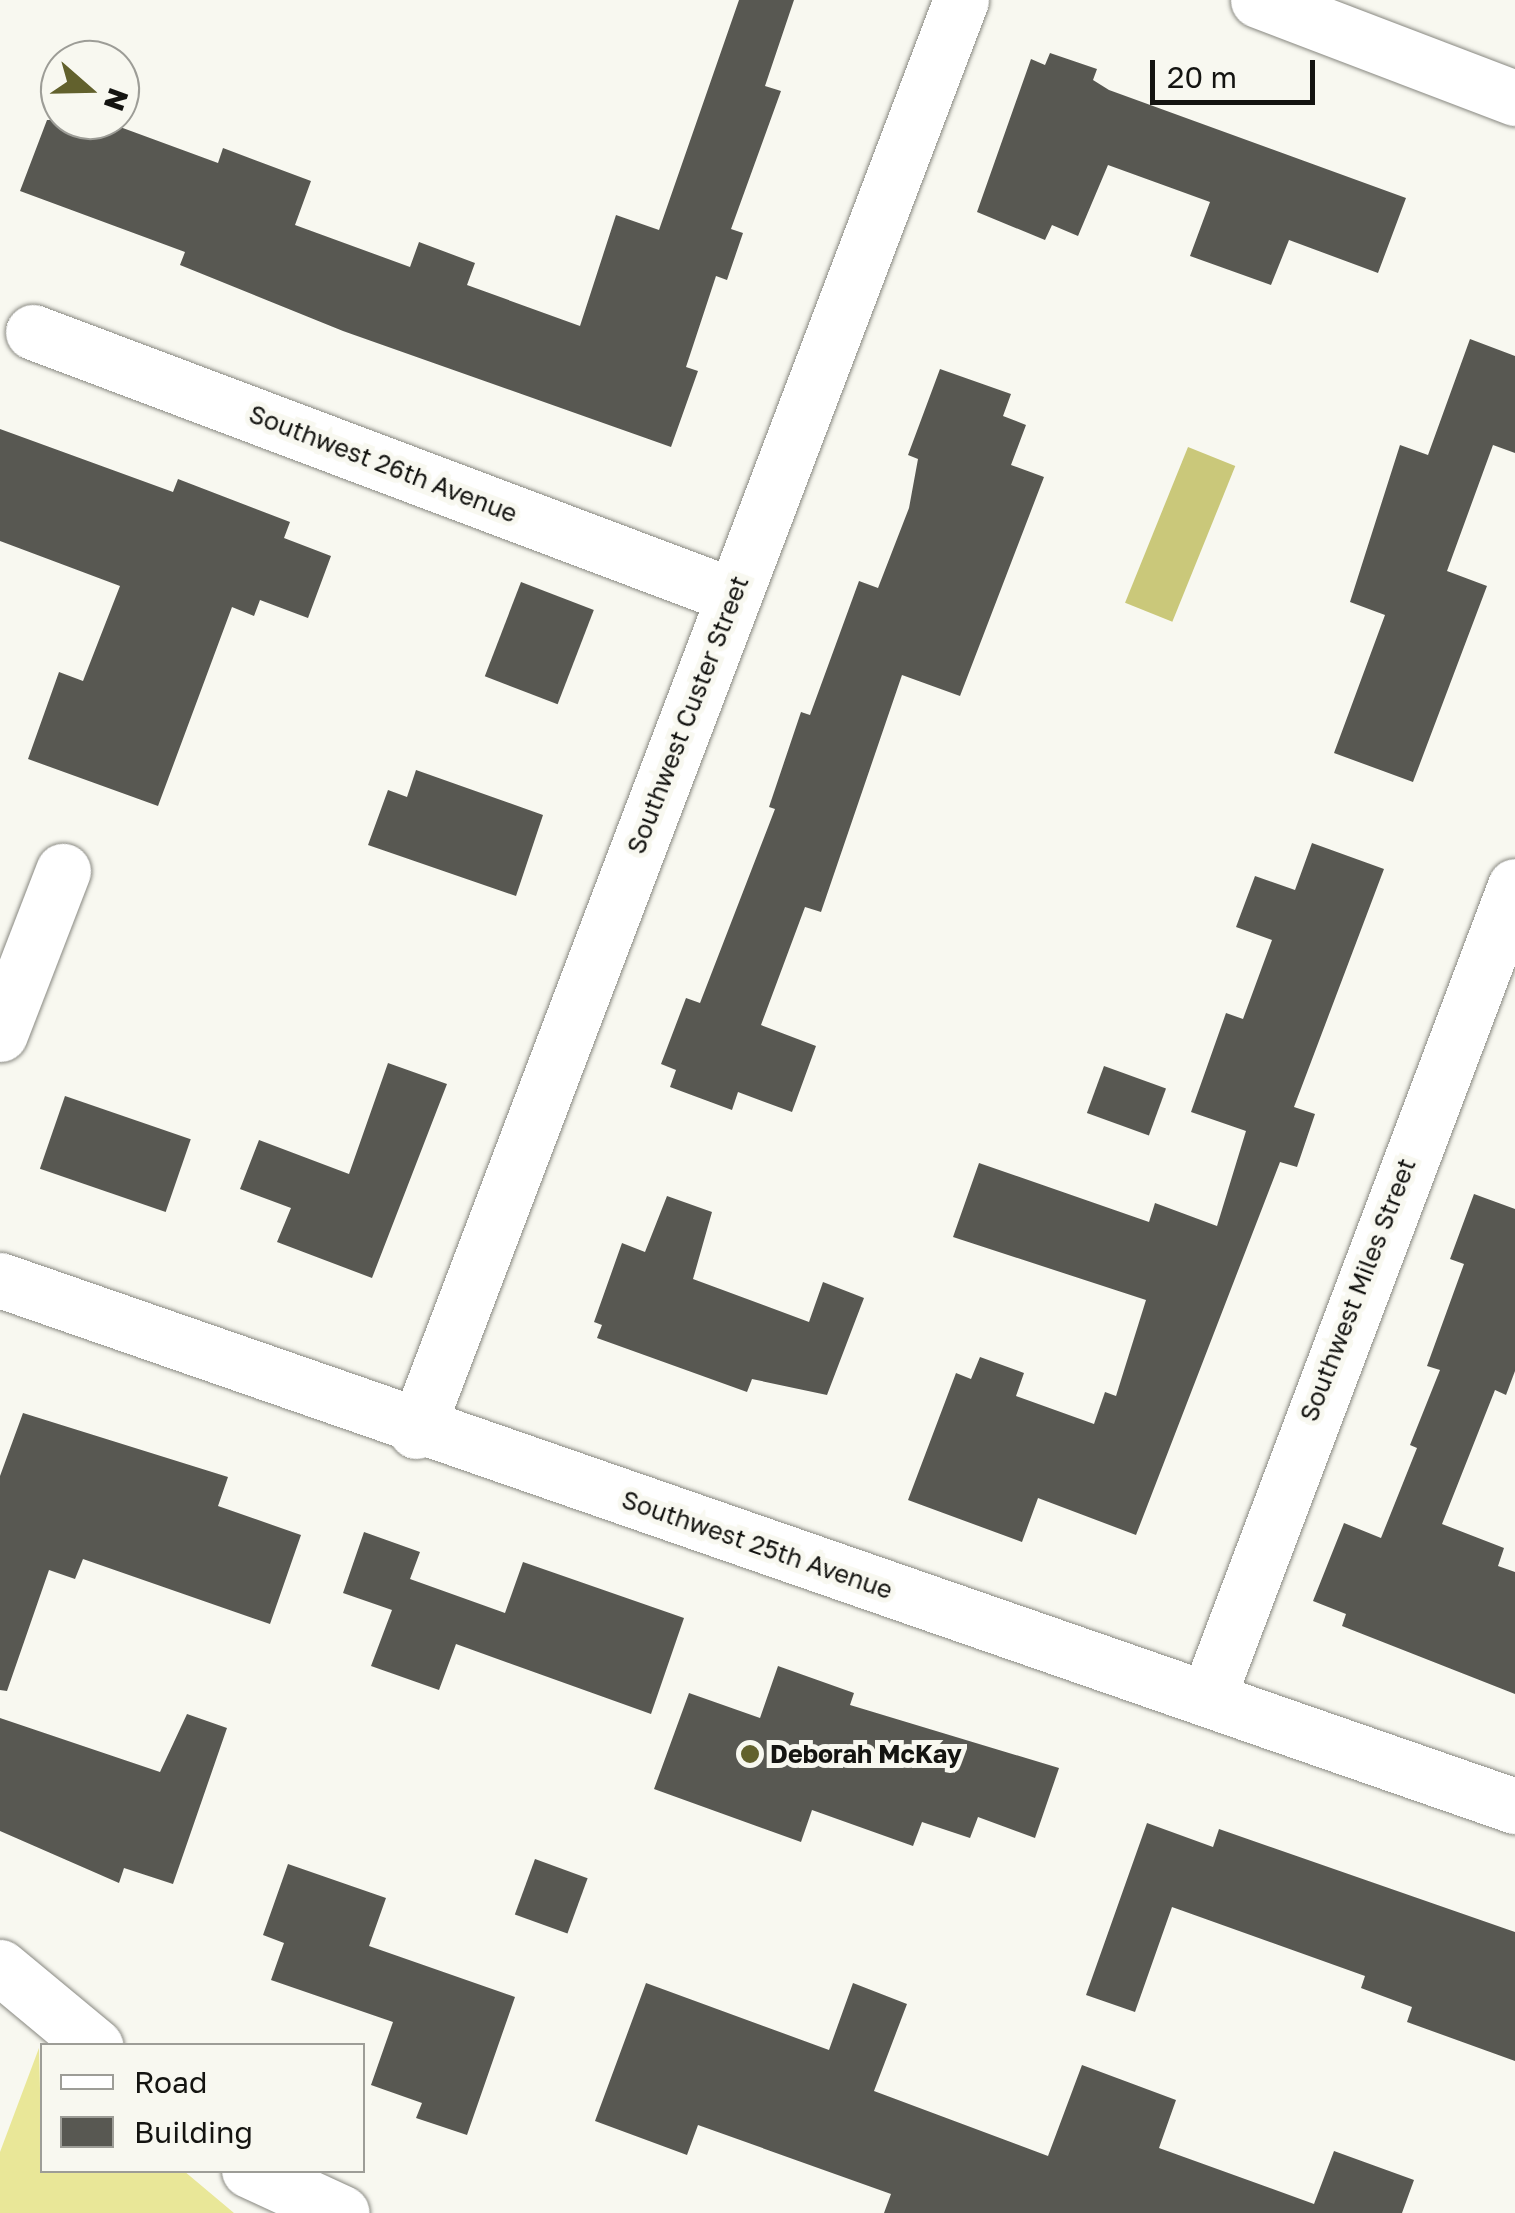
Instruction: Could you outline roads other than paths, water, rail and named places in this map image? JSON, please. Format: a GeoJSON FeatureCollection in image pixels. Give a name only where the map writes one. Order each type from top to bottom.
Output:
{"type":"FeatureCollection","features":[{"type":"Feature","properties":{"kind":"street","name":"Southwest Custer Street"},"geometry":{"type":"LineString","coordinates":[[416,1431],[962,0]]}},
{"type":"Feature","properties":{"kind":"street"},"geometry":{"type":"LineString","coordinates":[[1258,0],[1515,98]]}},
{"type":"Feature","properties":{"kind":"street","name":"Southwest 26th Avenue"},"geometry":{"type":"LineString","coordinates":[[33,332],[734,596]]}},
{"type":"Feature","properties":{"kind":"street"},"geometry":{"type":"LineString","coordinates":[[0,1034],[63,871]]}},
{"type":"Feature","properties":{"kind":"street","name":"Southwest Miles Street"},"geometry":{"type":"LineString","coordinates":[[1208,1697],[1493,1006],[1515,886]]}},
{"type":"Feature","properties":{"kind":"street","name":"Southwest 25th Avenue"},"geometry":{"type":"LineString","coordinates":[[0,1280],[416,1431],[1208,1697],[1515,1806]]}},
{"type":"Feature","properties":{"kind":"street"},"geometry":{"type":"LineString","coordinates":[[0,1967],[91,2043]]}},
{"type":"Feature","properties":{"kind":"street"},"geometry":{"type":"LineString","coordinates":[[255,2173],[342,2213]]}},
{"type":"Feature","properties":{"kind":"place","name":"Deborah McKay"},"geometry":{"type":"Point","coordinates":[750,1754]}}]}
